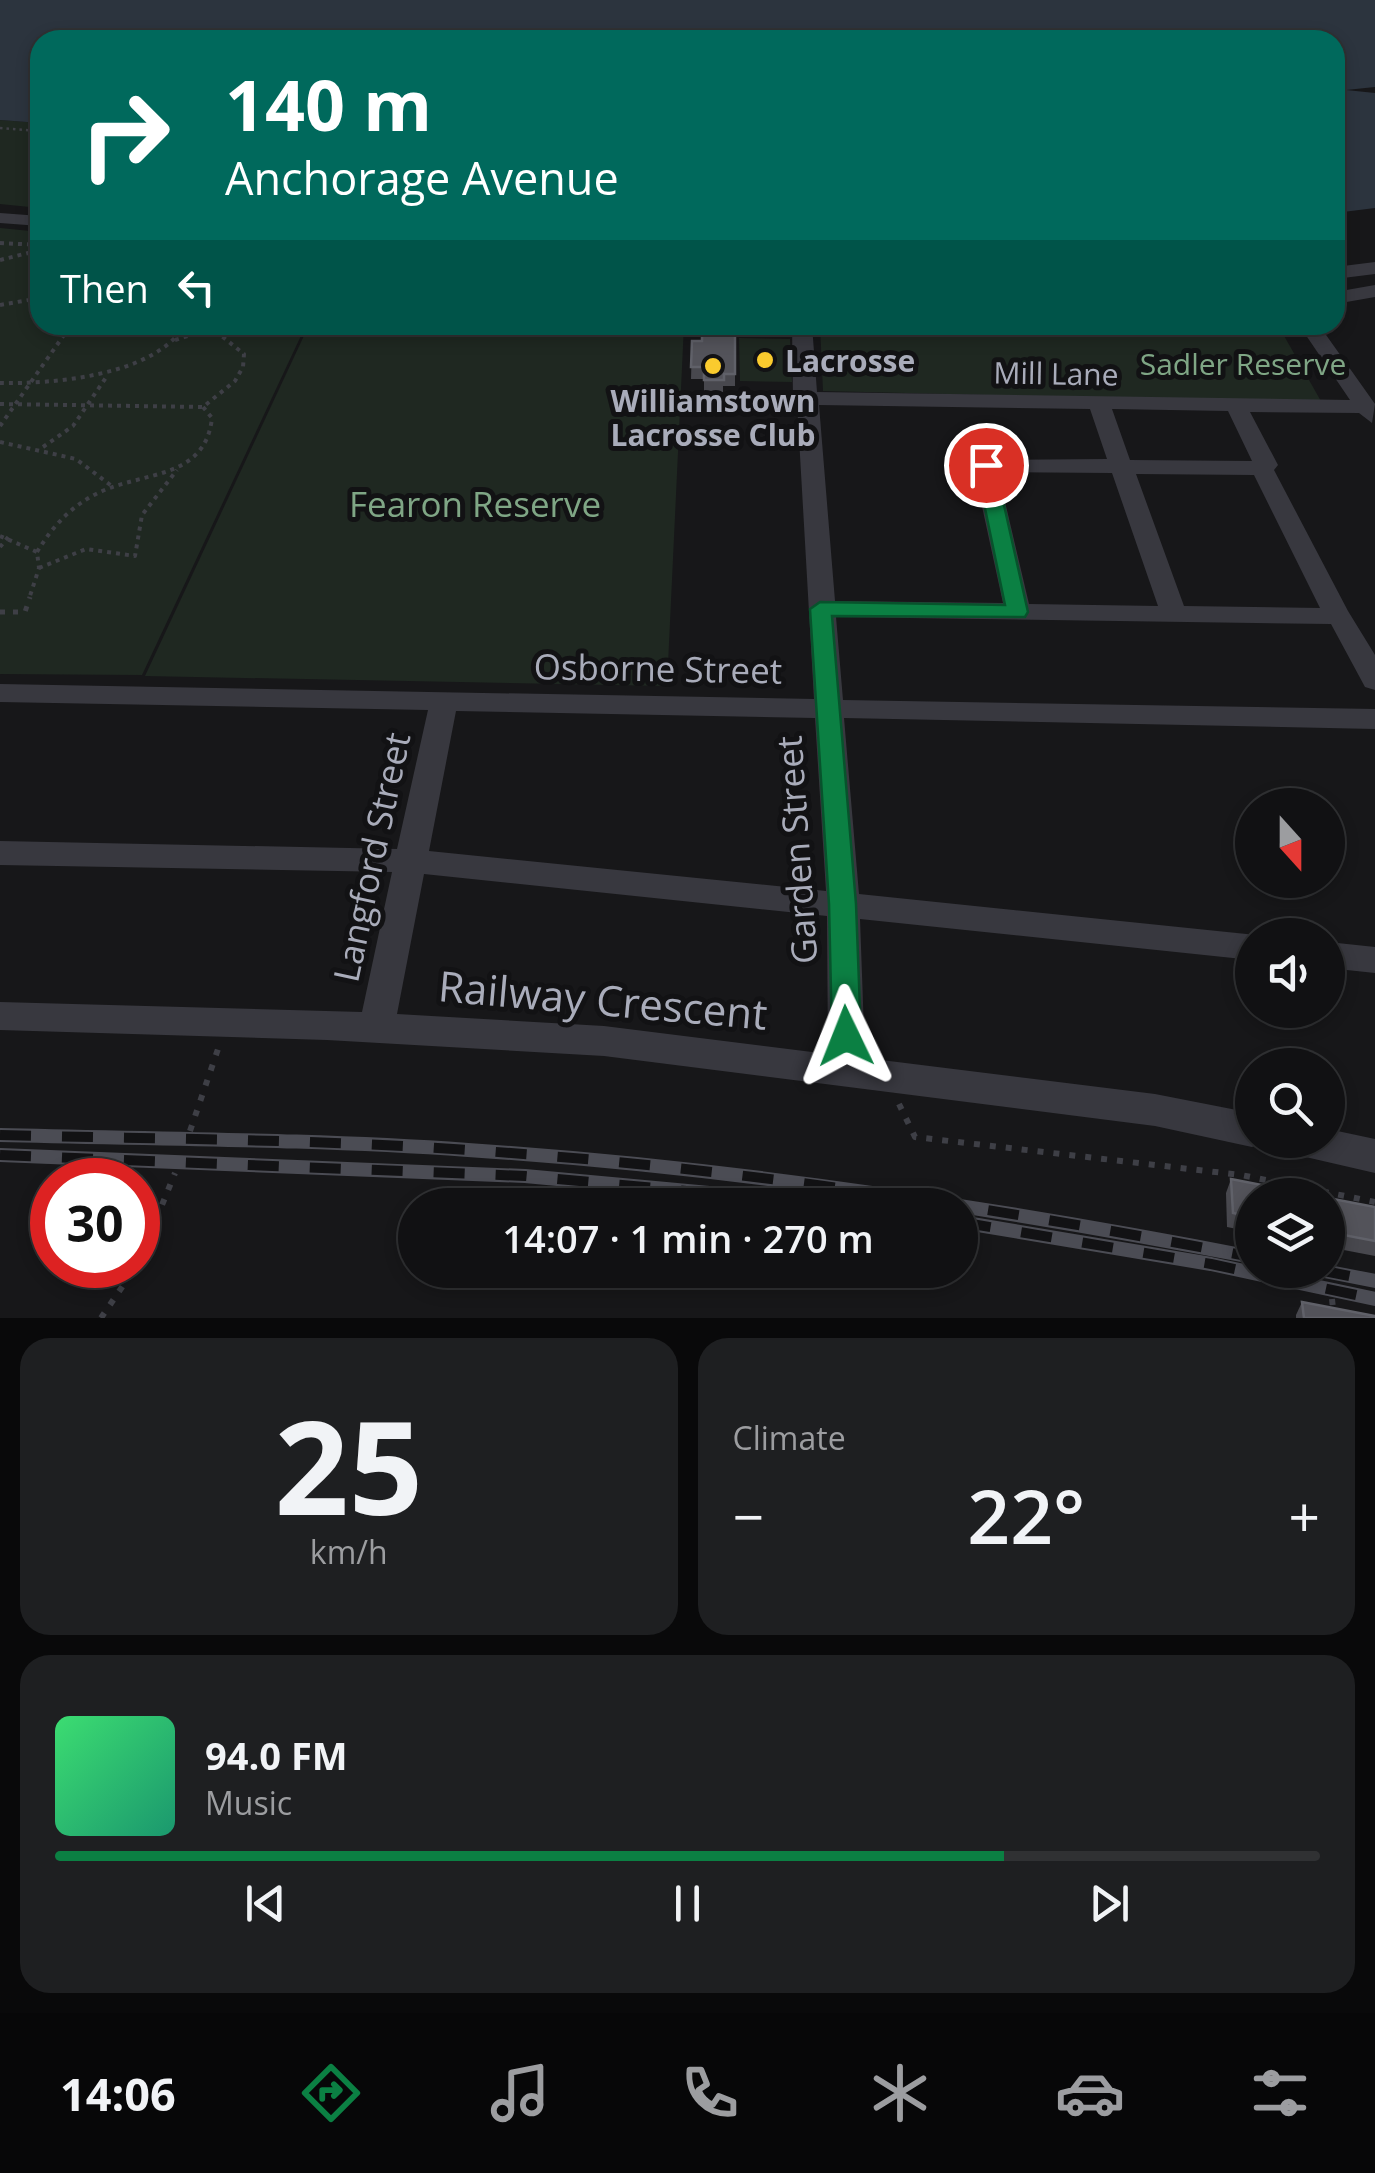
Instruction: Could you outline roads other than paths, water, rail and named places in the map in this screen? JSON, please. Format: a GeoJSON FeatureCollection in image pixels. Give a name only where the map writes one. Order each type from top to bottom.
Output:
{"type":"FeatureCollection","features":[{"type":"Feature","properties":{"kind":"street"},"geometry":{"type":"LineString","coordinates":[[0,218],[30,221]]}},
{"type":"Feature","properties":{"kind":"street"},"geometry":{"type":"LineString","coordinates":[[1345,272],[1375,268]]}},
{"type":"Feature","properties":{"kind":"street"},"geometry":{"type":"LineString","coordinates":[[1345,294],[1375,290]]}},
{"type":"Feature","properties":{"kind":"street","name":"Garden Street"},"geometry":{"type":"LineString","coordinates":[[802,335],[826,709],[843,904],[847,1070]]}},
{"type":"Feature","properties":{"kind":"street"},"geometry":{"type":"LineString","coordinates":[[1319,335],[1369,405]]}},
{"type":"Feature","properties":{"kind":"street","name":"Mill Lane"},"geometry":{"type":"LineString","coordinates":[[804,398],[1369,405]]}},
{"type":"Feature","properties":{"kind":"street"},"geometry":{"type":"LineString","coordinates":[[1100,404],[1174,614]]}},
{"type":"Feature","properties":{"kind":"street"},"geometry":{"type":"LineString","coordinates":[[1018,612],[986,465],[1262,468],[1266,465],[1236,406]]}},
{"type":"Feature","properties":{"kind":"street"},"geometry":{"type":"LineString","coordinates":[[1262,468],[1336,616]]}},
{"type":"Feature","properties":{"kind":"street"},"geometry":{"type":"LineString","coordinates":[[820,609],[1336,616],[1343,620],[1375,681]]}},
{"type":"Feature","properties":{"kind":"street","name":"Osborne Street"},"geometry":{"type":"LineString","coordinates":[[0,693],[1375,719]]}},
{"type":"Feature","properties":{"kind":"street","name":"Langford Street"},"geometry":{"type":"LineString","coordinates":[[376,1028],[444,702]]}},
{"type":"Feature","properties":{"kind":"street"},"geometry":{"type":"LineString","coordinates":[[0,853],[410,861],[1235,945]]}},
{"type":"Feature","properties":{"kind":"street"},"geometry":{"type":"LineString","coordinates":[[1345,956],[1375,960]]}},
{"type":"Feature","properties":{"kind":"street","name":"Railway Crescent"},"geometry":{"type":"LineString","coordinates":[[0,1016],[376,1028],[604,1042],[1155,1110],[1235,1126]]}},
{"type":"Feature","properties":{"kind":"street"},"geometry":{"type":"LineString","coordinates":[[1345,1150],[1375,1156]]}},
{"type":"Feature","properties":{"kind":"railway"},"geometry":{"type":"LineString","coordinates":[[0,1135],[292,1141],[567,1157],[862,1191],[1235,1254]]}},
{"type":"Feature","properties":{"kind":"railway"},"geometry":{"type":"LineString","coordinates":[[0,1155],[525,1176],[655,1188]]}},
{"type":"Feature","properties":{"kind":"railway"},"geometry":{"type":"LineString","coordinates":[[978,1225],[1211,1264],[1375,1299]]}},
{"type":"Feature","properties":{"kind":"railway"},"geometry":{"type":"LineString","coordinates":[[1345,1275],[1375,1281]]}},
{"type":"Feature","properties":{"kind":"place","name":"Lacrosse"},"geometry":{"type":"Point","coordinates":[765,360]}},
{"type":"Feature","properties":{"kind":"place","name":"Williamstown Lacrosse Club"},"geometry":{"type":"Point","coordinates":[713,366]}},
{"type":"Feature","properties":{"kind":"park label","name":"Sadler Reserve"},"geometry":{"type":"Point","coordinates":[1243,363]}},
{"type":"Feature","properties":{"kind":"park label","name":"Fearon Reserve"},"geometry":{"type":"Point","coordinates":[475,503]}}]}
